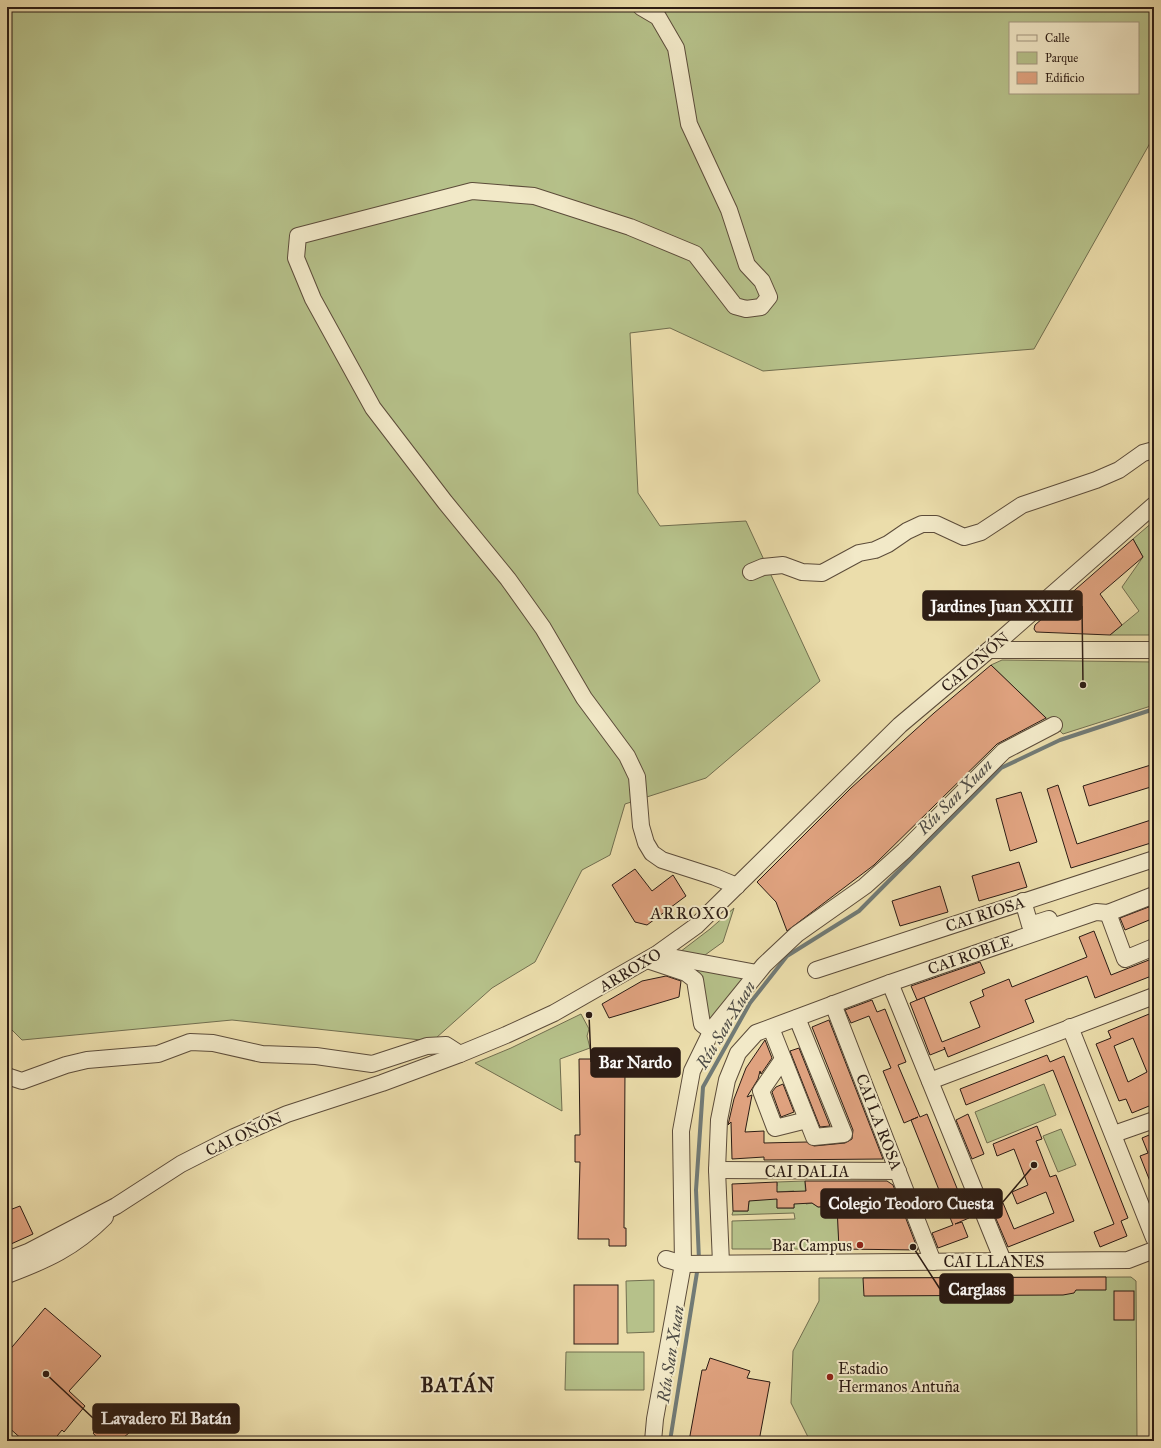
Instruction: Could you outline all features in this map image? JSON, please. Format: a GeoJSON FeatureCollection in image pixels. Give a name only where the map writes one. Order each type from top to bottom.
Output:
{"type":"FeatureCollection","features":[{"type":"Feature","properties":{"kind":"street"},"geometry":{"type":"LineString","coordinates":[[640,7],[658,17],[676,48],[689,124],[729,210],[747,265],[762,281],[769,296],[761,307],[746,308],[735,306],[695,254],[630,227],[534,196],[472,191],[298,236],[296,258],[313,299],[373,408],[445,502],[508,579],[543,628],[584,698],[626,756],[637,777],[641,826],[646,844],[652,853],[662,860],[715,877],[737,886]]}},
{"type":"Feature","properties":{"kind":"street"},"geometry":{"type":"LineString","coordinates":[[751,572],[763,567],[783,565],[802,572],[822,573],[859,553],[875,550],[888,544],[907,531],[922,524],[936,524],[964,537],[981,532],[1022,505],[1096,480],[1119,470],[1143,453],[1154,450]]}},
{"type":"Feature","properties":{"kind":"street","name":"CAI OÑÓN"},"geometry":{"type":"LineString","coordinates":[[833,789],[900,725],[989,650],[1154,505]]}},
{"type":"Feature","properties":{"kind":"street"},"geometry":{"type":"LineString","coordinates":[[989,650],[1154,650]]}},
{"type":"Feature","properties":{"kind":"street"},"geometry":{"type":"LineString","coordinates":[[653,1441],[655,1419],[683,1264],[681,1131],[692,1071],[713,1028],[757,974],[797,934],[865,886],[904,852],[1004,751],[1054,725]]}},
{"type":"Feature","properties":{"kind":"street","name":"ARROXO"},"geometry":{"type":"LineString","coordinates":[[382,1083],[460,1054],[554,1013],[652,957],[696,926],[833,789]]}},
{"type":"Feature","properties":{"kind":"street","name":"CAI RIOSA"},"geometry":{"type":"LineString","coordinates":[[816,970],[1154,859]]}},
{"type":"Feature","properties":{"kind":"street","name":"CAI ROBLE"},"geometry":{"type":"LineString","coordinates":[[721,1263],[717,1170],[719,1120],[727,1080],[738,1053],[756,1033],[890,983],[1096,912],[1108,913],[1154,895]]}},
{"type":"Feature","properties":{"kind":"street"},"geometry":{"type":"LineString","coordinates":[[1023,901],[1030,924],[1070,913],[1072,916],[1052,922],[1054,927]]}},
{"type":"Feature","properties":{"kind":"street"},"geometry":{"type":"LineString","coordinates":[[1108,913],[1125,959],[1154,947]]}},
{"type":"Feature","properties":{"kind":"street"},"geometry":{"type":"LineString","coordinates":[[652,957],[757,974]]}},
{"type":"Feature","properties":{"kind":"street"},"geometry":{"type":"LineString","coordinates":[[652,957],[686,973],[695,980],[702,1024],[706,1027],[713,1028]]}},
{"type":"Feature","properties":{"kind":"street"},"geometry":{"type":"LineString","coordinates":[[890,983],[1003,1261]]}},
{"type":"Feature","properties":{"kind":"street"},"geometry":{"type":"LineString","coordinates":[[930,1081],[1154,996]]}},
{"type":"Feature","properties":{"kind":"street","name":"CAI LA ROSA"},"geometry":{"type":"LineString","coordinates":[[833,1004],[933,1262]]}},
{"type":"Feature","properties":{"kind":"street"},"geometry":{"type":"LineString","coordinates":[[771,1028],[814,1137],[844,1134],[799,1017]]}},
{"type":"Feature","properties":{"kind":"street"},"geometry":{"type":"LineString","coordinates":[[1070,1027],[1114,1134],[1154,1238]]}},
{"type":"Feature","properties":{"kind":"street"},"geometry":{"type":"LineString","coordinates":[[7,1076],[22,1081],[66,1065],[86,1060],[158,1054],[190,1042],[213,1043],[262,1054],[316,1056],[372,1064],[427,1046],[446,1046],[460,1054]]}},
{"type":"Feature","properties":{"kind":"street"},"geometry":{"type":"LineString","coordinates":[[783,1060],[761,1091],[775,1128],[807,1120]]}},
{"type":"Feature","properties":{"kind":"street","name":"CAI OÑÓN"},"geometry":{"type":"LineString","coordinates":[[116,1206],[181,1164],[234,1137],[287,1114],[382,1083]]}},
{"type":"Feature","properties":{"kind":"street"},"geometry":{"type":"LineString","coordinates":[[1114,1134],[1154,1120]]}},
{"type":"Feature","properties":{"kind":"street","name":"CAI DALIA"},"geometry":{"type":"LineString","coordinates":[[717,1170],[898,1171]]}},
{"type":"Feature","properties":{"kind":"street"},"geometry":{"type":"LineString","coordinates":[[7,1260],[28,1252],[116,1206]]}},
{"type":"Feature","properties":{"kind":"street"},"geometry":{"type":"LineString","coordinates":[[7,1275],[61,1253],[86,1236],[116,1206]]}},
{"type":"Feature","properties":{"kind":"street"},"geometry":{"type":"LineString","coordinates":[[7,1254],[69,1226],[80,1225]]}},
{"type":"Feature","properties":{"kind":"street","name":"CAI LLANES"},"geometry":{"type":"LineString","coordinates":[[666,1259],[683,1264],[1128,1260],[1154,1250]]}},
{"type":"Feature","properties":{"kind":"street"},"geometry":{"type":"LineString","coordinates":[[7,1268],[50,1251],[61,1253]]}},
{"type":"Feature","properties":{"kind":"green space"},"geometry":{"type":"Polygon","coordinates":[[[7,7],[1154,7],[1154,136],[1034,349],[763,371],[670,328],[630,333],[638,493],[660,526],[746,521],[820,681],[706,778],[625,804],[610,855],[582,870],[535,962],[492,988],[436,1038],[421,1040],[232,1020],[22,1040],[7,1025],[7,7]]]}},
{"type":"Feature","properties":{"kind":"green space"},"geometry":{"type":"Polygon","coordinates":[[[1154,521],[1154,635],[1110,635],[1139,611],[1122,587],[1143,557],[1133,539],[1154,521]]]}},
{"type":"Feature","properties":{"kind":"green space"},"geometry":{"type":"Polygon","coordinates":[[[1002,660],[1154,662],[1154,705],[1063,734],[991,665],[1002,660]]]}},
{"type":"Feature","properties":{"kind":"green space"},"geometry":{"type":"Polygon","coordinates":[[[734,908],[723,942],[705,955],[676,955],[710,929],[734,908]]]}},
{"type":"Feature","properties":{"kind":"green space"},"geometry":{"type":"Polygon","coordinates":[[[693,967],[746,977],[710,1024],[693,967]]]}},
{"type":"Feature","properties":{"kind":"green space"},"geometry":{"type":"Polygon","coordinates":[[[581,1014],[589,1029],[587,1036],[590,1048],[560,1059],[562,1111],[475,1063],[511,1048],[581,1014]]]}},
{"type":"Feature","properties":{"kind":"green space"},"geometry":{"type":"Polygon","coordinates":[[[1044,1084],[1056,1115],[987,1143],[975,1112],[1044,1084]]]}},
{"type":"Feature","properties":{"kind":"green space"},"geometry":{"type":"Polygon","coordinates":[[[1061,1129],[1076,1165],[1058,1172],[1043,1136],[1061,1129]]]}},
{"type":"Feature","properties":{"kind":"green space"},"geometry":{"type":"Polygon","coordinates":[[[805,1181],[806,1204],[812,1203],[818,1207],[846,1203],[838,1220],[839,1249],[732,1249],[732,1221],[795,1219],[794,1213],[732,1215],[733,1211],[748,1211],[749,1201],[777,1186],[777,1182],[805,1181]],[[794,1191],[777,1192],[777,1208],[794,1208],[794,1191]]]}},
{"type":"Feature","properties":{"kind":"green space"},"geometry":{"type":"Polygon","coordinates":[[[1131,1277],[1136,1281],[1137,1441],[810,1441],[791,1403],[793,1351],[819,1301],[819,1278],[1131,1277]]]}},
{"type":"Feature","properties":{"kind":"green space"},"geometry":{"type":"Polygon","coordinates":[[[654,1280],[654,1332],[627,1333],[626,1281],[654,1280]]]}},
{"type":"Feature","properties":{"kind":"green space"},"geometry":{"type":"Polygon","coordinates":[[[566,1352],[644,1352],[644,1390],[565,1390],[566,1352]]]}},
{"type":"Feature","properties":{"kind":"building"},"geometry":{"type":"Polygon","coordinates":[[[1133,539],[1143,557],[1100,594],[1122,625],[1110,635],[1036,632],[1034,629],[1035,625],[1133,539]]]}},
{"type":"Feature","properties":{"kind":"building"},"geometry":{"type":"Polygon","coordinates":[[[991,665],[1046,718],[997,744],[874,865],[787,931],[776,902],[757,882],[851,788],[934,713],[991,665]]]}},
{"type":"Feature","properties":{"kind":"building"},"geometry":{"type":"Polygon","coordinates":[[[1154,764],[1154,786],[1089,806],[1083,786],[1154,764]]]}},
{"type":"Feature","properties":{"kind":"building"},"geometry":{"type":"Polygon","coordinates":[[[1058,785],[1077,844],[1154,819],[1154,842],[1071,868],[1047,789],[1058,785]]]}},
{"type":"Feature","properties":{"kind":"building"},"geometry":{"type":"Polygon","coordinates":[[[1021,792],[1037,842],[1010,851],[996,799],[1021,792]]]}},
{"type":"Feature","properties":{"kind":"building"},"geometry":{"type":"Polygon","coordinates":[[[1019,862],[1027,887],[979,901],[972,876],[1019,862]]]}},
{"type":"Feature","properties":{"kind":"building"},"geometry":{"type":"Polygon","coordinates":[[[635,869],[652,891],[673,875],[686,896],[647,925],[635,922],[612,885],[635,869]]]}},
{"type":"Feature","properties":{"kind":"building"},"geometry":{"type":"Polygon","coordinates":[[[940,886],[948,912],[900,926],[892,901],[940,886]]]}},
{"type":"Feature","properties":{"kind":"building"},"geometry":{"type":"Polygon","coordinates":[[[1154,905],[1154,918],[1125,930],[1120,918],[1154,905]]]}},
{"type":"Feature","properties":{"kind":"building"},"geometry":{"type":"Polygon","coordinates":[[[1094,931],[1111,975],[1154,958],[1154,975],[1095,998],[1087,976],[1025,1000],[1034,1022],[948,1057],[945,1049],[930,1055],[910,1003],[924,997],[942,1042],[980,1027],[970,1002],[984,996],[982,990],[1009,979],[1012,987],[1087,957],[1079,937],[1094,931]]]}},
{"type":"Feature","properties":{"kind":"building"},"geometry":{"type":"Polygon","coordinates":[[[980,962],[985,973],[917,1000],[911,986],[980,962]]]}},
{"type":"Feature","properties":{"kind":"building"},"geometry":{"type":"Polygon","coordinates":[[[666,976],[681,981],[679,997],[609,1018],[602,1004],[642,981],[666,976]]]}},
{"type":"Feature","properties":{"kind":"building"},"geometry":{"type":"Polygon","coordinates":[[[872,1000],[877,1012],[885,1009],[906,1062],[898,1065],[920,1117],[927,1114],[969,1218],[955,1224],[962,1222],[968,1237],[938,1248],[932,1233],[953,1225],[911,1120],[904,1123],[883,1071],[891,1068],[869,1016],[851,1023],[845,1010],[872,1000]]]}},
{"type":"Feature","properties":{"kind":"building"},"geometry":{"type":"Polygon","coordinates":[[[1154,1012],[1154,1104],[1132,1113],[1126,1099],[1119,1101],[1096,1044],[1111,1038],[1108,1031],[1154,1012]],[[1133,1038],[1114,1046],[1128,1082],[1147,1072],[1133,1038]]]}},
{"type":"Feature","properties":{"kind":"building"},"geometry":{"type":"Polygon","coordinates":[[[829,1020],[883,1159],[764,1160],[764,1157],[732,1159],[731,1122],[728,1125],[734,1099],[746,1068],[765,1040],[772,1058],[761,1074],[760,1071],[758,1079],[747,1097],[752,1095],[745,1132],[764,1131],[764,1143],[807,1142],[814,1146],[845,1143],[852,1139],[853,1130],[812,1027],[829,1020]]]}},
{"type":"Feature","properties":{"kind":"building"},"geometry":{"type":"Polygon","coordinates":[[[799,1048],[830,1126],[820,1127],[790,1051],[799,1048]]]}},
{"type":"Feature","properties":{"kind":"building"},"geometry":{"type":"Polygon","coordinates":[[[610,1051],[627,1052],[627,1070],[625,1071],[624,1228],[626,1228],[626,1246],[609,1246],[609,1239],[578,1239],[580,1162],[575,1162],[575,1135],[580,1135],[579,1059],[609,1059],[610,1051]]]}},
{"type":"Feature","properties":{"kind":"building"},"geometry":{"type":"Polygon","coordinates":[[[1047,1055],[1050,1062],[1064,1056],[1128,1218],[1121,1221],[1127,1236],[1100,1247],[1094,1232],[1114,1224],[1053,1070],[966,1105],[960,1089],[1047,1055]]]}},
{"type":"Feature","properties":{"kind":"building"},"geometry":{"type":"Polygon","coordinates":[[[783,1084],[794,1112],[781,1117],[772,1092],[776,1087],[783,1084]]]}},
{"type":"Feature","properties":{"kind":"building"},"geometry":{"type":"Polygon","coordinates":[[[968,1114],[984,1154],[972,1159],[956,1120],[968,1114]]]}},
{"type":"Feature","properties":{"kind":"building"},"geometry":{"type":"Polygon","coordinates":[[[1037,1126],[1042,1139],[1036,1141],[1050,1177],[1056,1175],[1074,1221],[1008,1247],[991,1207],[1003,1203],[1014,1229],[1054,1213],[1046,1192],[1017,1204],[1012,1192],[1028,1185],[1014,1149],[997,1156],[993,1144],[1037,1126]]]}},
{"type":"Feature","properties":{"kind":"building"},"geometry":{"type":"Polygon","coordinates":[[[1154,1133],[1153,1189],[1140,1156],[1148,1153],[1142,1138],[1154,1133]]]}},
{"type":"Feature","properties":{"kind":"building"},"geometry":{"type":"Polygon","coordinates":[[[805,1181],[887,1181],[893,1185],[918,1250],[839,1249],[837,1206],[818,1207],[812,1203],[794,1204],[794,1208],[777,1208],[777,1199],[749,1201],[748,1211],[733,1211],[732,1184],[777,1182],[777,1192],[806,1191],[805,1181]]]}},
{"type":"Feature","properties":{"kind":"building"},"geometry":{"type":"Polygon","coordinates":[[[20,1206],[33,1234],[11,1244],[7,1236],[7,1211],[20,1206]]]}},
{"type":"Feature","properties":{"kind":"building"},"geometry":{"type":"Polygon","coordinates":[[[1106,1277],[1106,1290],[1076,1290],[1074,1293],[1063,1295],[864,1296],[863,1278],[1106,1277]]]}},
{"type":"Feature","properties":{"kind":"building"},"geometry":{"type":"Polygon","coordinates":[[[574,1285],[618,1285],[618,1344],[574,1344],[574,1285]]]}},
{"type":"Feature","properties":{"kind":"building"},"geometry":{"type":"Polygon","coordinates":[[[1114,1291],[1134,1291],[1134,1320],[1114,1320],[1114,1291]]]}},
{"type":"Feature","properties":{"kind":"building"},"geometry":{"type":"Polygon","coordinates":[[[45,1308],[101,1356],[69,1391],[85,1406],[64,1432],[62,1430],[53,1441],[24,1441],[7,1426],[7,1353],[45,1308]]]}},
{"type":"Feature","properties":{"kind":"building"},"geometry":{"type":"Polygon","coordinates":[[[710,1358],[750,1371],[747,1378],[770,1382],[759,1441],[689,1441],[702,1370],[706,1370],[710,1358]]]}},
{"type":"Feature","properties":{"kind":"building"},"geometry":{"type":"Polygon","coordinates":[[[113,1415],[129,1433],[119,1441],[100,1441],[93,1433],[113,1415]]]}},
{"type":"Feature","properties":{"kind":"waterway","name":"Ríu San Xuan"},"geometry":{"type":"LineString","coordinates":[[699,1260],[696,1190],[703,1087],[750,1003],[787,956],[859,911],[1001,768],[1060,740],[1154,709]]}},
{"type":"Feature","properties":{"kind":"waterway","name":"Ríu San Xuan"},"geometry":{"type":"LineString","coordinates":[[670,1441],[698,1266]]}},
{"type":"Feature","properties":{"kind":"place","name":"Jardines Juan XXIII"},"geometry":{"type":"Point","coordinates":[1083,685]}},
{"type":"Feature","properties":{"kind":"place","name":"Bar Nardo"},"geometry":{"type":"Point","coordinates":[589,1015]}},
{"type":"Feature","properties":{"kind":"place","name":"Colegio Teodoro Cuesta"},"geometry":{"type":"Point","coordinates":[1034,1165]}},
{"type":"Feature","properties":{"kind":"place","name":"Bar Campus"},"geometry":{"type":"Point","coordinates":[860,1245]}},
{"type":"Feature","properties":{"kind":"place","name":"Carglass"},"geometry":{"type":"Point","coordinates":[913,1247]}},
{"type":"Feature","properties":{"kind":"place","name":"Lavadero El Batán"},"geometry":{"type":"Point","coordinates":[46,1374]}},
{"type":"Feature","properties":{"kind":"place","name":"Estadio Hermanos Antuña"},"geometry":{"type":"Point","coordinates":[830,1377]}},
{"type":"Feature","properties":{"kind":"district","name":"ARROXO"},"geometry":{"type":"Point","coordinates":[690,913]}},
{"type":"Feature","properties":{"kind":"district","name":"BATÁN"},"geometry":{"type":"Point","coordinates":[458,1385]}}]}
